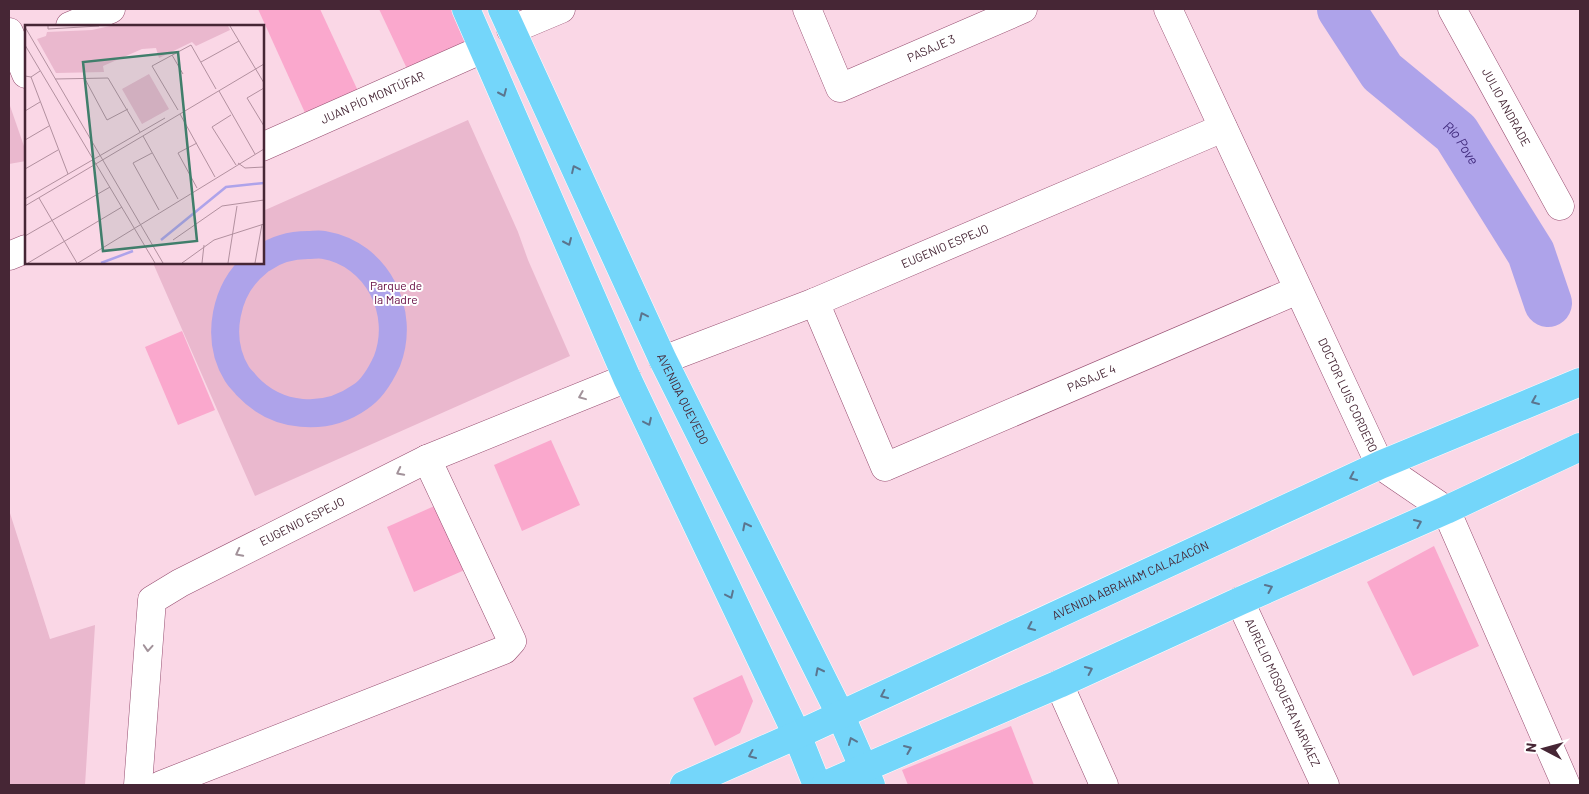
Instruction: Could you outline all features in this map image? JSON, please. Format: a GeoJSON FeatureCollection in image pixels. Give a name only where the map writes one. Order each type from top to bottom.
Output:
{"type":"FeatureCollection","features":[{"type":"Feature","properties":{"kind":"main road"},"geometry":{"type":"LineString","coordinates":[[466,9],[627,378],[796,735],[817,785]]}},
{"type":"Feature","properties":{"kind":"main road","name":"AVENIDA QUEVEDO"},"geometry":{"type":"LineString","coordinates":[[507,19],[663,360],[840,714],[867,777]]}},
{"type":"Feature","properties":{"kind":"main road","name":"AVENIDA ABRAHAM CALAZACÓN"},"geometry":{"type":"LineString","coordinates":[[684,785],[1380,465],[1580,382]]}},
{"type":"Feature","properties":{"kind":"main road"},"geometry":{"type":"LineString","coordinates":[[825,785],[867,777],[1059,684],[1446,510],[1580,447]]}},
{"type":"Feature","properties":{"kind":"street"},"geometry":{"type":"LineString","coordinates":[[72,25],[111,9]]}},
{"type":"Feature","properties":{"kind":"street"},"geometry":{"type":"LineString","coordinates":[[507,19],[561,9]]}},
{"type":"Feature","properties":{"kind":"street","name":"PASAJE 3"},"geometry":{"type":"LineString","coordinates":[[807,9],[840,88],[1023,9]]}},
{"type":"Feature","properties":{"kind":"street","name":"DOCTOR LUIS CORDERO"},"geometry":{"type":"LineString","coordinates":[[1168,9],[1380,465],[1446,510]]}},
{"type":"Feature","properties":{"kind":"street","name":"JULIO ANDRADE"},"geometry":{"type":"LineString","coordinates":[[1452,9],[1560,206]]}},
{"type":"Feature","properties":{"kind":"street","name":"JUAN PÍO MONTÚFAR"},"geometry":{"type":"LineString","coordinates":[[264,146],[484,49]]}},
{"type":"Feature","properties":{"kind":"street","name":"EUGENIO ESPEJO"},"geometry":{"type":"LineString","coordinates":[[663,360],[815,302],[1223,128]]}},
{"type":"Feature","properties":{"kind":"street"},"geometry":{"type":"LineString","coordinates":[[9,256],[25,249]]}},
{"type":"Feature","properties":{"kind":"street","name":"PASAJE 4"},"geometry":{"type":"LineString","coordinates":[[815,302],[885,468],[1298,290]]}},
{"type":"Feature","properties":{"kind":"street","name":"EUGENIO ESPEJO"},"geometry":{"type":"LineString","coordinates":[[138,785],[152,600],[180,583],[427,459],[627,378]]}},
{"type":"Feature","properties":{"kind":"street"},"geometry":{"type":"LineString","coordinates":[[161,785],[504,650],[508,646],[512,641],[506,626],[427,459]]}},
{"type":"Feature","properties":{"kind":"street"},"geometry":{"type":"LineString","coordinates":[[1446,510],[1566,785]]}},
{"type":"Feature","properties":{"kind":"street","name":"AURELIO MOSQUERA NARVÁEZ"},"geometry":{"type":"LineString","coordinates":[[1240,601],[1325,785]]}},
{"type":"Feature","properties":{"kind":"street"},"geometry":{"type":"LineString","coordinates":[[1059,684],[1104,785]]}},
{"type":"Feature","properties":{"kind":"green space"},"geometry":{"type":"Polygon","coordinates":[[[9,103],[25,149],[25,161],[9,164],[9,103]]]}},
{"type":"Feature","properties":{"kind":"green space","name":"Parque de la Madre"},"geometry":{"type":"Polygon","coordinates":[[[468,120],[570,356],[255,496],[153,264],[264,264],[264,211],[468,120]]]}},
{"type":"Feature","properties":{"kind":"green space"},"geometry":{"type":"Polygon","coordinates":[[[9,510],[50,639],[95,625],[85,785],[9,785],[9,510]]]}},
{"type":"Feature","properties":{"kind":"building"},"geometry":{"type":"Polygon","coordinates":[[[258,9],[320,9],[358,91],[306,115],[258,9]]]}},
{"type":"Feature","properties":{"kind":"building"},"geometry":{"type":"Polygon","coordinates":[[[379,9],[458,9],[474,44],[409,73],[379,9]]]}},
{"type":"Feature","properties":{"kind":"building"},"geometry":{"type":"Polygon","coordinates":[[[182,331],[215,410],[178,425],[145,347],[182,331]]]}},
{"type":"Feature","properties":{"kind":"building"},"geometry":{"type":"Polygon","coordinates":[[[551,440],[580,505],[522,531],[494,465],[551,440]]]}},
{"type":"Feature","properties":{"kind":"building"},"geometry":{"type":"Polygon","coordinates":[[[439,504],[467,569],[414,592],[387,527],[439,504]]]}},
{"type":"Feature","properties":{"kind":"building"},"geometry":{"type":"Polygon","coordinates":[[[1434,546],[1479,646],[1413,676],[1367,582],[1434,546]]]}},
{"type":"Feature","properties":{"kind":"building"},"geometry":{"type":"Polygon","coordinates":[[[742,675],[753,701],[740,733],[715,746],[693,698],[742,675]]]}},
{"type":"Feature","properties":{"kind":"building"},"geometry":{"type":"Polygon","coordinates":[[[1011,726],[1034,785],[908,785],[902,770],[1011,726]]]}},
{"type":"Feature","properties":{"kind":"waterway","name":"Río Pove"},"geometry":{"type":"LineString","coordinates":[[1341,9],[1382,72],[1456,133],[1531,253],[1548,303]]}},
{"type":"Feature","properties":{"kind":"waterway"},"geometry":{"type":"LineString","coordinates":[[256,264],[238,285],[231,299],[227,314],[226,345],[230,360],[239,377],[259,397],[272,405],[302,413],[332,410],[346,405],[365,394],[373,386],[382,371],[392,342],[393,323],[389,305],[382,288],[372,273],[359,260],[343,251],[322,245],[290,247],[278,250],[264,258]]}}]}
